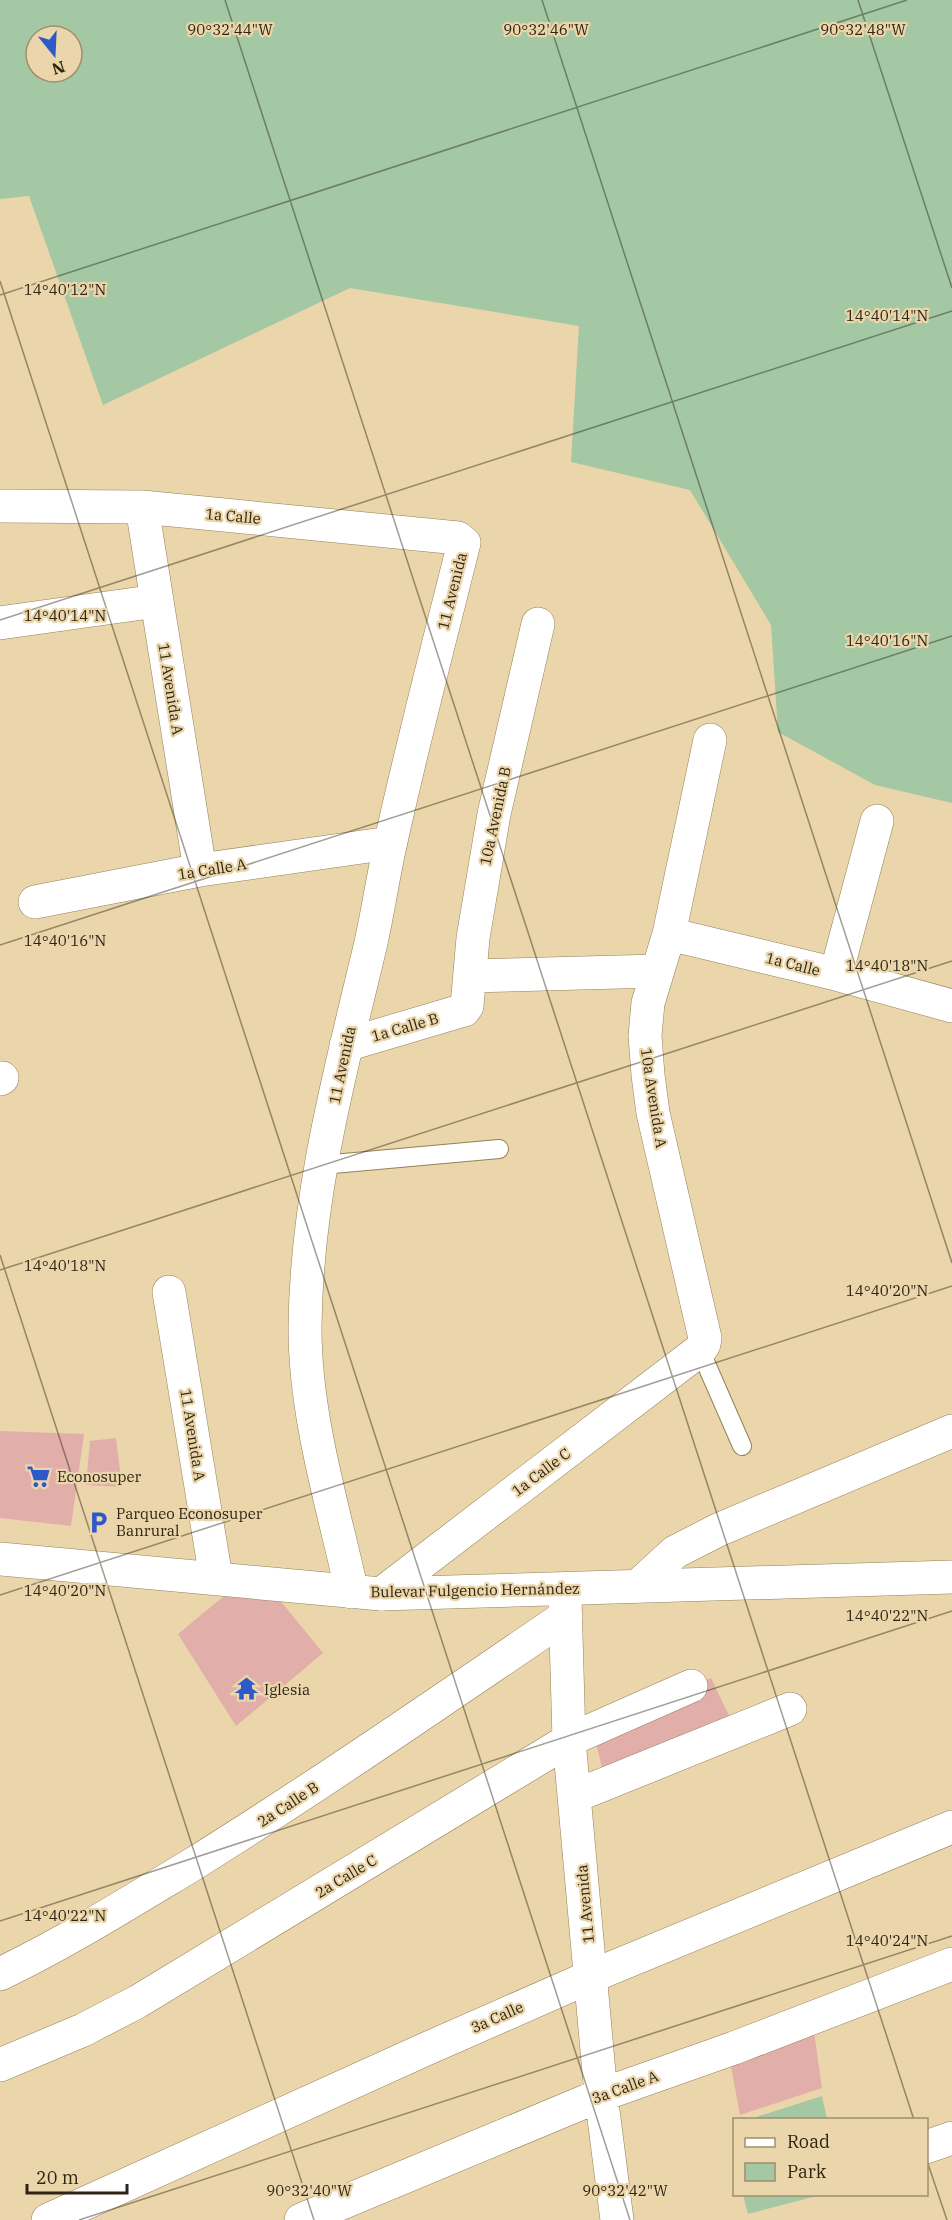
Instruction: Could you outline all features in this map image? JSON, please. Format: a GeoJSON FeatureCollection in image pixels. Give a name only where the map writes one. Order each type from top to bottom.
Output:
{"type":"FeatureCollection","features":[{"type":"Feature","properties":{"kind":"street","name":"1a Calle"},"geometry":{"type":"LineString","coordinates":[[0,506],[142,507],[458,538],[464,543]]}},
{"type":"Feature","properties":{"kind":"street","name":"11 Avenida A"},"geometry":{"type":"LineString","coordinates":[[142,507],[201,870]]}},
{"type":"Feature","properties":{"kind":"street","name":"11 Avenida"},"geometry":{"type":"LineString","coordinates":[[366,1593],[315,1428],[305,1329],[314,1204],[390,843],[464,543]]}},
{"type":"Feature","properties":{"kind":"street"},"geometry":{"type":"LineString","coordinates":[[0,623],[158,601]]}},
{"type":"Feature","properties":{"kind":"street","name":"10a Avenida B"},"geometry":{"type":"LineString","coordinates":[[464,1010],[467,1006],[476,919],[494,814],[538,624]]}},
{"type":"Feature","properties":{"kind":"street","name":"10a Avenida A"},"geometry":{"type":"LineString","coordinates":[[700,1350],[705,1338],[653,1113],[648,1075],[646,1018],[657,970],[669,934],[710,740]]}},
{"type":"Feature","properties":{"kind":"street"},"geometry":{"type":"LineString","coordinates":[[836,974],[877,820]]}},
{"type":"Feature","properties":{"kind":"street","name":"1a Calle A"},"geometry":{"type":"LineString","coordinates":[[35,902],[201,870],[390,843]]}},
{"type":"Feature","properties":{"kind":"street","name":"1a Calle"},"geometry":{"type":"LineString","coordinates":[[669,934],[836,974],[952,1006]]}},
{"type":"Feature","properties":{"kind":"street"},"geometry":{"type":"LineString","coordinates":[[470,976],[657,970]]}},
{"type":"Feature","properties":{"kind":"street","name":"1a Calle B"},"geometry":{"type":"LineString","coordinates":[[346,1045],[464,1010]]}},
{"type":"Feature","properties":{"kind":"street","name":"11 Avenida A"},"geometry":{"type":"LineString","coordinates":[[169,1292],[216,1578]]}},
{"type":"Feature","properties":{"kind":"street","name":"1a Calle C"},"geometry":{"type":"LineString","coordinates":[[366,1593],[700,1350]]}},
{"type":"Feature","properties":{"kind":"street"},"geometry":{"type":"LineString","coordinates":[[638,1586],[675,1552],[718,1530],[952,1431]]}},
{"type":"Feature","properties":{"kind":"street","name":"Bulevar Fulgencio Hernández"},"geometry":{"type":"LineString","coordinates":[[0,1559],[366,1593],[565,1602],[638,1586],[952,1577]]}},
{"type":"Feature","properties":{"kind":"street","name":"11 Avenida"},"geometry":{"type":"LineString","coordinates":[[565,1602],[569,1740],[601,2095],[617,2220]]}},
{"type":"Feature","properties":{"kind":"street","name":"2a Calle B"},"geometry":{"type":"LineString","coordinates":[[0,1974],[46,1952],[106,1917],[284,1807],[565,1602]]}},
{"type":"Feature","properties":{"kind":"street","name":"2a Calle C"},"geometry":{"type":"LineString","coordinates":[[0,2065],[83,2030],[137,2002],[569,1740],[691,1686]]}},
{"type":"Feature","properties":{"kind":"street"},"geometry":{"type":"LineString","coordinates":[[575,1796],[790,1709]]}},
{"type":"Feature","properties":{"kind":"street","name":"3a Calle"},"geometry":{"type":"LineString","coordinates":[[48,2220],[415,2053],[592,1976],[952,1827]]}},
{"type":"Feature","properties":{"kind":"street","name":"3a Calle A"},"geometry":{"type":"LineString","coordinates":[[301,2220],[601,2095],[753,2041],[952,1964]]}},
{"type":"Feature","properties":{"kind":"street"},"geometry":{"type":"LineString","coordinates":[[928,2147],[952,2138]]}},
{"type":"Feature","properties":{"kind":"lane"},"geometry":{"type":"LineString","coordinates":[[322,1165],[498,1149]]}},
{"type":"Feature","properties":{"kind":"lane"},"geometry":{"type":"LineString","coordinates":[[700,1350],[742,1446]]}},
{"type":"Feature","properties":{"kind":"green space"},"geometry":{"type":"Polygon","coordinates":[[[0,0],[952,0],[952,803],[875,785],[778,732],[771,625],[690,490],[571,462],[579,326],[350,288],[103,405],[29,196],[0,199],[0,0]]]}},
{"type":"Feature","properties":{"kind":"green space"},"geometry":{"type":"Polygon","coordinates":[[[822,2096],[827,2118],[753,2118],[822,2096]]]}},
{"type":"Feature","properties":{"kind":"green space"},"geometry":{"type":"Polygon","coordinates":[[[744,2196],[816,2196],[748,2214],[744,2196]]]}},
{"type":"Feature","properties":{"kind":"building","name":"Econosuper"},"geometry":{"type":"Polygon","coordinates":[[[0,1431],[84,1434],[71,1526],[0,1518],[0,1431]]]}},
{"type":"Feature","properties":{"kind":"building"},"geometry":{"type":"Polygon","coordinates":[[[116,1438],[122,1487],[86,1485],[90,1441],[116,1438]]]}},
{"type":"Feature","properties":{"kind":"building","name":"Iglesia"},"geometry":{"type":"Polygon","coordinates":[[[235,1587],[274,1593],[323,1653],[236,1726],[178,1634],[235,1587]]]}},
{"type":"Feature","properties":{"kind":"building"},"geometry":{"type":"Polygon","coordinates":[[[711,1678],[735,1728],[605,1780],[594,1735],[711,1678]]]}},
{"type":"Feature","properties":{"kind":"building"},"geometry":{"type":"Polygon","coordinates":[[[813,2025],[822,2088],[740,2115],[730,2061],[813,2025]]]}},
{"type":"Feature","properties":{"kind":"place","name":"Econosuper"},"geometry":{"type":"Point","coordinates":[39,1476]}},
{"type":"Feature","properties":{"kind":"place","name":"Parqueo Econosuper Banrural"},"geometry":{"type":"Point","coordinates":[98,1522]}},
{"type":"Feature","properties":{"kind":"place","name":"Iglesia"},"geometry":{"type":"Point","coordinates":[246,1689]}}]}
